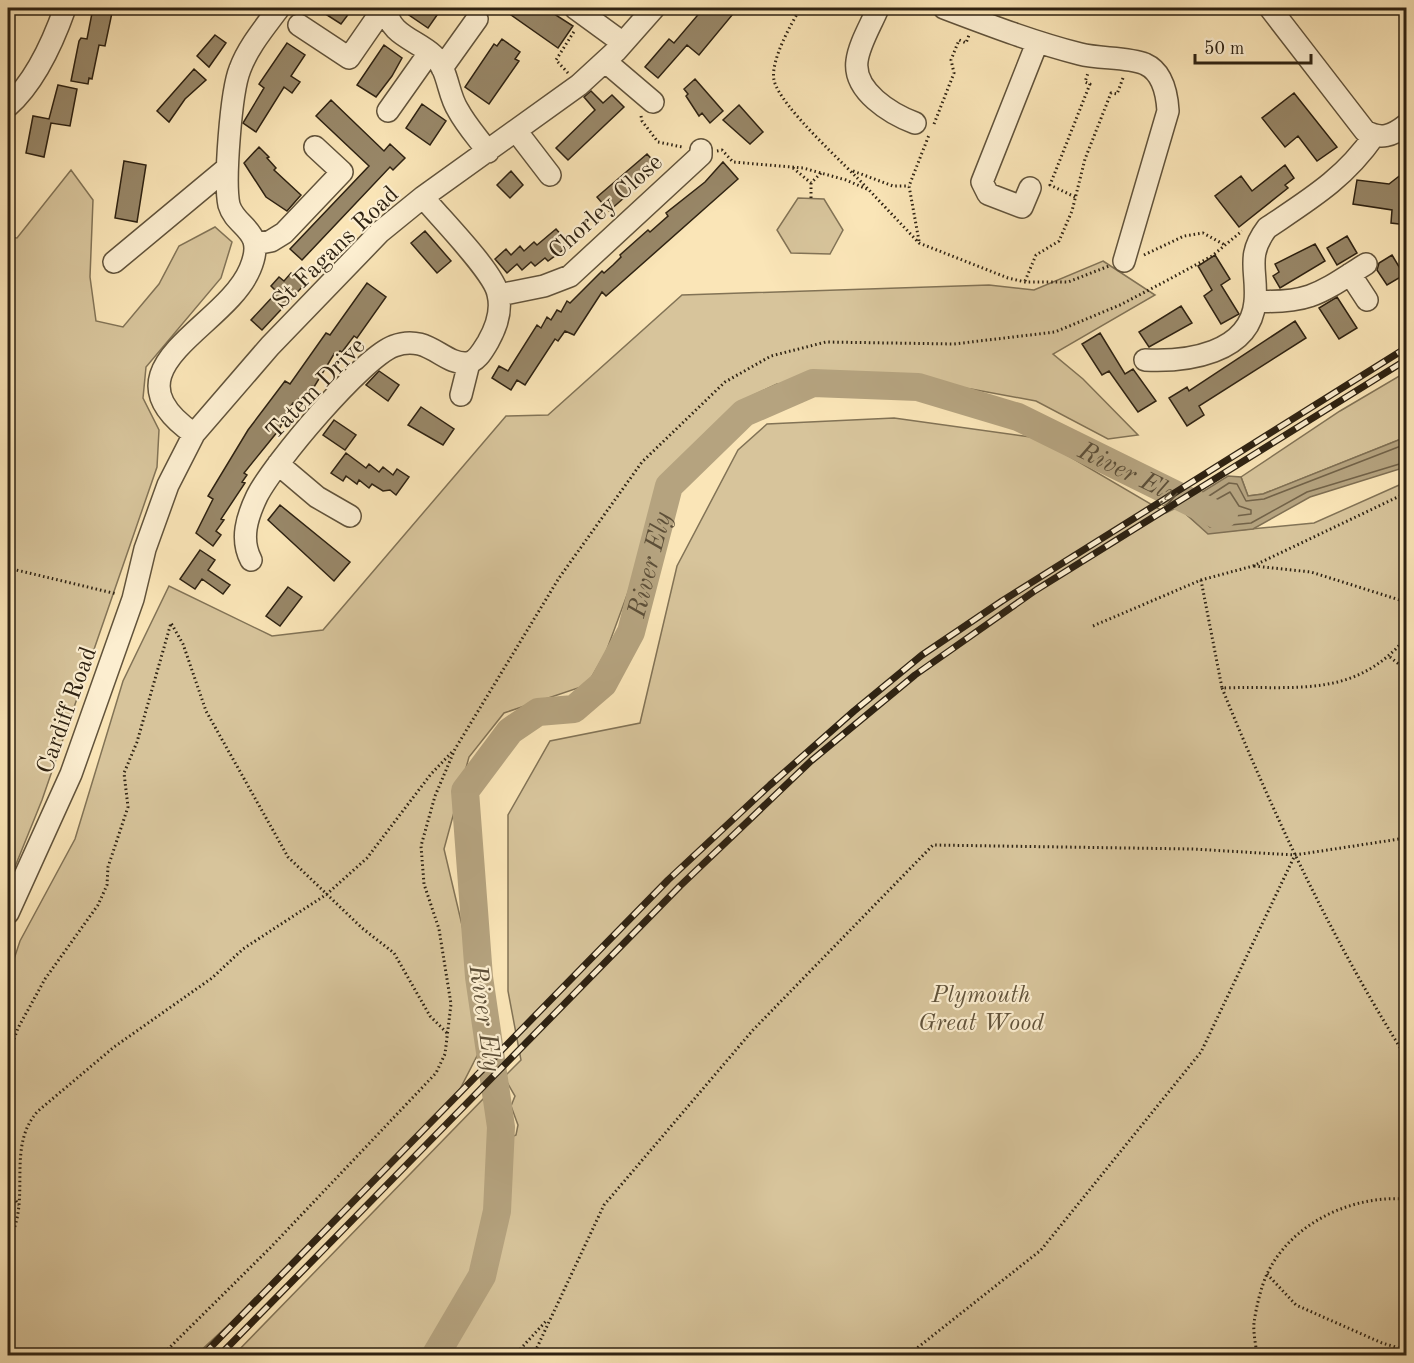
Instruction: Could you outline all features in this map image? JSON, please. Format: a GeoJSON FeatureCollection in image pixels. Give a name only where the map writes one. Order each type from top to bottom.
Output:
{"type":"FeatureCollection","features":[{"type":"Feature","properties":{"kind":"street"},"geometry":{"type":"LineString","coordinates":[[8,106],[20,95],[45,55],[61,8]]}},
{"type":"Feature","properties":{"kind":"street"},"geometry":{"type":"LineString","coordinates":[[194,434],[177,422],[165,409],[158,393],[157,382],[166,362],[244,279],[250,269],[255,244],[249,230],[230,208],[225,181],[239,70],[279,8]]}},
{"type":"Feature","properties":{"kind":"street","name":"St Fagans Road"},"geometry":{"type":"LineString","coordinates":[[134,593],[145,549],[168,485],[194,434],[243,376],[359,252],[423,197],[517,132],[579,85],[606,62],[654,8]]}},
{"type":"Feature","properties":{"kind":"street"},"geometry":{"type":"LineString","coordinates":[[878,8],[857,60],[858,74],[871,95],[883,106],[895,115],[915,123]]}},
{"type":"Feature","properties":{"kind":"street"},"geometry":{"type":"LineString","coordinates":[[944,8],[1037,43],[1094,57],[1145,64],[1160,77],[1167,95],[1168,111],[1124,261]]}},
{"type":"Feature","properties":{"kind":"street"},"geometry":{"type":"LineString","coordinates":[[1270,8],[1365,131],[1374,136],[1390,136],[1407,125]]}},
{"type":"Feature","properties":{"kind":"street"},"geometry":{"type":"LineString","coordinates":[[299,25],[349,58],[376,19],[387,12],[400,33],[436,60],[458,110],[488,152]]}},
{"type":"Feature","properties":{"kind":"street"},"geometry":{"type":"LineString","coordinates":[[573,18],[623,43]]}},
{"type":"Feature","properties":{"kind":"street"},"geometry":{"type":"LineString","coordinates":[[388,111],[477,19]]}},
{"type":"Feature","properties":{"kind":"street"},"geometry":{"type":"LineString","coordinates":[[1030,188],[1022,207],[988,194],[982,182],[1037,43]]}},
{"type":"Feature","properties":{"kind":"street"},"geometry":{"type":"LineString","coordinates":[[606,62],[647,107]]}},
{"type":"Feature","properties":{"kind":"street"},"geometry":{"type":"LineString","coordinates":[[517,132],[550,175]]}},
{"type":"Feature","properties":{"kind":"street"},"geometry":{"type":"LineString","coordinates":[[1145,360],[1190,358],[1228,345],[1242,334],[1252,316],[1255,301],[1252,263],[1255,248],[1263,233],[1267,228],[1330,187],[1359,158],[1374,136]]}},
{"type":"Feature","properties":{"kind":"street"},"geometry":{"type":"LineString","coordinates":[[255,244],[271,241],[284,233],[342,172],[315,147]]}},
{"type":"Feature","properties":{"kind":"street","name":"Chorley Close"},"geometry":{"type":"LineString","coordinates":[[499,295],[544,286],[570,276],[701,152]]}},
{"type":"Feature","properties":{"kind":"street"},"geometry":{"type":"LineString","coordinates":[[114,262],[227,168]]}},
{"type":"Feature","properties":{"kind":"street"},"geometry":{"type":"LineString","coordinates":[[423,197],[489,277],[499,295],[493,333],[478,357],[469,363],[461,395]]}},
{"type":"Feature","properties":{"kind":"street"},"geometry":{"type":"LineString","coordinates":[[1255,301],[1302,300],[1358,269],[1367,300]]}},
{"type":"Feature","properties":{"kind":"street","name":"Tatem Drive"},"geometry":{"type":"LineString","coordinates":[[250,560],[244,546],[249,514],[257,496],[278,464],[332,401],[385,350],[409,343],[422,344],[460,363],[469,363]]}},
{"type":"Feature","properties":{"kind":"street"},"geometry":{"type":"LineString","coordinates":[[278,464],[317,496],[350,516]]}},
{"type":"Feature","properties":{"kind":"street","name":"Cardiff Road"},"geometry":{"type":"LineString","coordinates":[[8,913],[71,774],[134,593]]}},
{"type":"Feature","properties":{"kind":"path"},"geometry":{"type":"LineString","coordinates":[[548,8],[573,18],[556,60],[579,85]]}},
{"type":"Feature","properties":{"kind":"path"},"geometry":{"type":"LineString","coordinates":[[801,8],[787,31],[775,64],[774,80],[784,101],[919,243],[1008,278],[1025,282],[1068,282],[1124,261],[1134,260],[1184,236],[1203,233],[1225,245]]}},
{"type":"Feature","properties":{"kind":"path"},"geometry":{"type":"LineString","coordinates":[[919,243],[909,186],[954,73],[951,60],[960,40],[966,43],[975,19]]}},
{"type":"Feature","properties":{"kind":"path"},"geometry":{"type":"LineString","coordinates":[[1075,197],[1050,185],[1090,84],[1085,82],[1094,57]]}},
{"type":"Feature","properties":{"kind":"path"},"geometry":{"type":"LineString","coordinates":[[1025,282],[1036,255],[1059,241],[1075,197],[1085,159],[1112,93],[1117,94],[1129,62]]}},
{"type":"Feature","properties":{"kind":"path"},"geometry":{"type":"LineString","coordinates":[[647,107],[642,121],[658,142],[676,145]]}},
{"type":"Feature","properties":{"kind":"path"},"geometry":{"type":"LineString","coordinates":[[701,152],[722,150],[733,162],[792,167],[821,173],[869,190]]}},
{"type":"Feature","properties":{"kind":"path"},"geometry":{"type":"LineString","coordinates":[[792,167],[811,183]]}},
{"type":"Feature","properties":{"kind":"path"},"geometry":{"type":"LineString","coordinates":[[851,170],[893,186],[909,186]]}},
{"type":"Feature","properties":{"kind":"path"},"geometry":{"type":"LineString","coordinates":[[811,198],[811,183],[821,173]]}},
{"type":"Feature","properties":{"kind":"path"},"geometry":{"type":"LineString","coordinates":[[160,1356],[270,1248],[436,1073],[445,1054],[451,1004],[447,965],[439,929],[424,884],[421,846],[435,796],[455,749],[559,578],[642,462],[725,382],[771,357],[826,342],[954,344],[1055,332],[1120,305],[1212,256],[1251,225]]}},
{"type":"Feature","properties":{"kind":"path"},"geometry":{"type":"LineString","coordinates":[[1093,626],[1201,580],[1253,566],[1407,493]]}},
{"type":"Feature","properties":{"kind":"path"},"geometry":{"type":"LineString","coordinates":[[1253,566],[1311,572],[1407,602]]}},
{"type":"Feature","properties":{"kind":"path"},"geometry":{"type":"LineString","coordinates":[[8,568],[134,593]]}},
{"type":"Feature","properties":{"kind":"path"},"geometry":{"type":"LineString","coordinates":[[1201,580],[1222,688],[1327,922],[1365,992],[1406,1057]]}},
{"type":"Feature","properties":{"kind":"path"},"geometry":{"type":"LineString","coordinates":[[8,1056],[18,1028],[45,979],[98,904],[107,885],[108,867],[128,807],[124,773],[137,742],[171,623],[183,644],[206,711],[288,857],[362,928],[394,953],[430,1016],[448,1034]]}},
{"type":"Feature","properties":{"kind":"path"},"geometry":{"type":"LineString","coordinates":[[1222,688],[1260,686],[1295,689],[1357,678],[1390,657],[1407,638]]}},
{"type":"Feature","properties":{"kind":"path"},"geometry":{"type":"LineString","coordinates":[[1390,657],[1407,670]]}},
{"type":"Feature","properties":{"kind":"path"},"geometry":{"type":"LineString","coordinates":[[8,1232],[14,1229],[19,1206],[22,1141],[31,1120],[38,1111],[114,1047],[212,978],[243,949],[327,894],[367,858],[431,774],[455,749]]}},
{"type":"Feature","properties":{"kind":"path"},"geometry":{"type":"LineString","coordinates":[[532,1356],[604,1205],[753,1030],[933,845],[1192,849],[1295,855],[1407,838]]}},
{"type":"Feature","properties":{"kind":"path"},"geometry":{"type":"LineString","coordinates":[[908,1356],[1041,1250],[1201,1052],[1295,855]]}},
{"type":"Feature","properties":{"kind":"path"},"geometry":{"type":"LineString","coordinates":[[8,1190],[19,1206]]}},
{"type":"Feature","properties":{"kind":"path"},"geometry":{"type":"LineString","coordinates":[[1257,1356],[1254,1325],[1267,1274],[1291,1240],[1328,1213],[1363,1201],[1407,1199]]}},
{"type":"Feature","properties":{"kind":"path"},"geometry":{"type":"LineString","coordinates":[[1267,1274],[1296,1305],[1382,1343],[1407,1350]]}},
{"type":"Feature","properties":{"kind":"path"},"geometry":{"type":"LineString","coordinates":[[514,1356],[549,1318]]}},
{"type":"Feature","properties":{"kind":"path"},"geometry":{"type":"LineString","coordinates":[[1397,1356],[1407,1340]]}},
{"type":"Feature","properties":{"kind":"green space"},"geometry":{"type":"Polygon","coordinates":[[[71,170],[93,200],[90,277],[96,321],[123,327],[159,284],[179,246],[215,227],[232,242],[221,278],[146,367],[143,398],[159,430],[157,467],[42,800],[8,884],[8,237],[17,238],[71,170]]]}},
{"type":"Feature","properties":{"kind":"green space"},"geometry":{"type":"Polygon","coordinates":[[[798,198],[824,199],[843,230],[830,254],[791,253],[777,230],[798,198]]]}},
{"type":"Feature","properties":{"kind":"green space"},"geometry":{"type":"Polygon","coordinates":[[[1103,261],[1155,295],[1053,354],[1083,379],[1138,435],[1108,439],[1036,401],[971,389],[900,381],[838,386],[777,384],[737,403],[706,446],[678,467],[657,514],[606,652],[587,685],[504,713],[469,757],[444,849],[466,942],[473,959],[479,1052],[460,1089],[294,1264],[196,1355],[8,1355],[8,977],[20,941],[75,839],[123,681],[169,586],[272,636],[323,630],[506,416],[548,415],[682,295],[989,285],[1034,290],[1103,261]]]}},
{"type":"Feature","properties":{"kind":"green space"},"geometry":{"type":"Polygon","coordinates":[[[1406,372],[1406,437],[1263,494],[1248,496],[1241,477],[1340,411],[1406,372]]]}},
{"type":"Feature","properties":{"kind":"green space","name":"Plymouth Great Wood"},"geometry":{"type":"Polygon","coordinates":[[[894,418],[1038,438],[1166,513],[1178,507],[1208,533],[1314,523],[1406,482],[1406,1355],[233,1356],[486,1096],[505,1127],[507,1139],[516,1135],[518,1125],[511,1106],[515,1096],[504,1077],[521,1060],[508,991],[508,815],[550,741],[640,723],[677,566],[738,450],[767,424],[894,418]]]}},
{"type":"Feature","properties":{"kind":"water"},"geometry":{"type":"Polygon","coordinates":[[[1406,437],[1406,467],[1310,497],[1253,529],[1208,534],[1178,507],[1228,476],[1241,477],[1248,496],[1263,494],[1406,437]]]}},
{"type":"Feature","properties":{"kind":"building"},"geometry":{"type":"Polygon","coordinates":[[[93,8],[113,8],[105,46],[99,45],[92,79],[89,78],[88,84],[71,81],[79,41],[81,38],[87,39],[93,8]]]}},
{"type":"Feature","properties":{"kind":"building"},"geometry":{"type":"Polygon","coordinates":[[[316,8],[353,8],[341,24],[316,8]]]}},
{"type":"Feature","properties":{"kind":"building"},"geometry":{"type":"Polygon","coordinates":[[[414,8],[442,8],[428,28],[409,15],[414,8]]]}},
{"type":"Feature","properties":{"kind":"building"},"geometry":{"type":"Polygon","coordinates":[[[501,8],[545,8],[573,26],[558,48],[501,8]]]}},
{"type":"Feature","properties":{"kind":"building"},"geometry":{"type":"Polygon","coordinates":[[[712,8],[725,8],[733,14],[699,55],[687,45],[658,78],[645,67],[669,39],[674,43],[702,10],[706,14],[712,8]]]}},
{"type":"Feature","properties":{"kind":"building"},"geometry":{"type":"Polygon","coordinates":[[[215,35],[226,43],[209,67],[197,56],[215,35]]]}},
{"type":"Feature","properties":{"kind":"building"},"geometry":{"type":"Polygon","coordinates":[[[502,39],[520,52],[515,59],[519,61],[489,104],[465,87],[494,44],[497,46],[502,39]]]}},
{"type":"Feature","properties":{"kind":"building"},"geometry":{"type":"Polygon","coordinates":[[[287,43],[305,55],[291,76],[300,82],[292,93],[284,87],[256,132],[243,123],[264,88],[259,84],[287,43]]]}},
{"type":"Feature","properties":{"kind":"building"},"geometry":{"type":"Polygon","coordinates":[[[384,45],[402,58],[376,97],[357,85],[384,45]]]}},
{"type":"Feature","properties":{"kind":"building"},"geometry":{"type":"Polygon","coordinates":[[[194,69],[206,80],[185,99],[169,122],[157,111],[194,69]]]}},
{"type":"Feature","properties":{"kind":"building"},"geometry":{"type":"Polygon","coordinates":[[[695,79],[723,111],[710,123],[702,113],[699,116],[686,96],[688,94],[684,89],[695,79]]]}},
{"type":"Feature","properties":{"kind":"building"},"geometry":{"type":"Polygon","coordinates":[[[58,85],[77,89],[70,126],[51,123],[44,157],[26,153],[33,116],[49,119],[58,85]]]}},
{"type":"Feature","properties":{"kind":"building"},"geometry":{"type":"Polygon","coordinates":[[[591,91],[603,103],[612,95],[624,107],[568,160],[556,148],[595,110],[584,97],[591,91]]]}},
{"type":"Feature","properties":{"kind":"building"},"geometry":{"type":"Polygon","coordinates":[[[1294,93],[1337,147],[1317,161],[1298,136],[1285,147],[1262,118],[1294,93]]]}},
{"type":"Feature","properties":{"kind":"building"},"geometry":{"type":"Polygon","coordinates":[[[331,100],[384,151],[390,144],[405,158],[393,170],[390,167],[302,260],[290,249],[369,166],[316,116],[331,100]]]}},
{"type":"Feature","properties":{"kind":"building"},"geometry":{"type":"Polygon","coordinates":[[[422,104],[446,121],[430,145],[406,128],[422,104]]]}},
{"type":"Feature","properties":{"kind":"building"},"geometry":{"type":"Polygon","coordinates":[[[739,105],[763,132],[750,144],[723,120],[739,105]]]}},
{"type":"Feature","properties":{"kind":"building"},"geometry":{"type":"Polygon","coordinates":[[[259,147],[269,157],[267,158],[276,168],[274,170],[301,195],[287,211],[266,197],[244,163],[259,147]]]}},
{"type":"Feature","properties":{"kind":"building"},"geometry":{"type":"Polygon","coordinates":[[[647,154],[659,167],[609,211],[597,197],[647,154]]]}},
{"type":"Feature","properties":{"kind":"building"},"geometry":{"type":"Polygon","coordinates":[[[124,161],[146,165],[137,222],[115,218],[124,161]]]}},
{"type":"Feature","properties":{"kind":"building"},"geometry":{"type":"Polygon","coordinates":[[[723,162],[738,179],[606,296],[602,292],[574,335],[565,331],[558,341],[555,339],[525,385],[517,380],[511,390],[492,378],[499,366],[508,371],[537,325],[541,328],[547,317],[551,320],[557,310],[561,312],[567,301],[570,303],[648,230],[650,232],[668,216],[666,213],[705,182],[723,162]]]}},
{"type":"Feature","properties":{"kind":"building"},"geometry":{"type":"Polygon","coordinates":[[[1285,165],[1294,178],[1285,185],[1288,188],[1239,227],[1215,196],[1241,176],[1252,191],[1285,165]]]}},
{"type":"Feature","properties":{"kind":"building"},"geometry":{"type":"Polygon","coordinates":[[[1407,170],[1407,225],[1391,223],[1392,210],[1353,204],[1357,180],[1389,184],[1407,170]]]}},
{"type":"Feature","properties":{"kind":"building"},"geometry":{"type":"Polygon","coordinates":[[[511,171],[523,185],[510,198],[497,185],[511,171]]]}},
{"type":"Feature","properties":{"kind":"building"},"geometry":{"type":"Polygon","coordinates":[[[556,229],[570,245],[548,261],[545,258],[535,266],[531,262],[522,270],[517,264],[507,273],[495,259],[506,249],[511,255],[520,246],[524,251],[534,242],[537,245],[556,229]]]}},
{"type":"Feature","properties":{"kind":"building"},"geometry":{"type":"Polygon","coordinates":[[[425,231],[451,261],[437,273],[411,243],[425,231]]]}},
{"type":"Feature","properties":{"kind":"building"},"geometry":{"type":"Polygon","coordinates":[[[1347,236],[1357,253],[1337,265],[1327,248],[1347,236]]]}},
{"type":"Feature","properties":{"kind":"building"},"geometry":{"type":"Polygon","coordinates":[[[1315,244],[1325,261],[1280,288],[1273,276],[1279,272],[1275,264],[1315,244]]]}},
{"type":"Feature","properties":{"kind":"building"},"geometry":{"type":"Polygon","coordinates":[[[1215,255],[1230,279],[1221,285],[1239,314],[1221,324],[1204,296],[1212,290],[1198,266],[1215,255]]]}},
{"type":"Feature","properties":{"kind":"building"},"geometry":{"type":"Polygon","coordinates":[[[1392,255],[1404,275],[1387,285],[1377,270],[1379,263],[1392,255]]]}},
{"type":"Feature","properties":{"kind":"building"},"geometry":{"type":"Polygon","coordinates":[[[291,273],[304,285],[262,330],[251,320],[277,292],[271,286],[279,277],[284,281],[291,273]]]}},
{"type":"Feature","properties":{"kind":"building"},"geometry":{"type":"Polygon","coordinates":[[[367,283],[386,297],[357,338],[354,336],[342,352],[340,351],[336,356],[334,354],[314,387],[312,386],[302,400],[299,399],[295,404],[293,403],[279,423],[282,424],[278,431],[244,473],[247,475],[242,482],[245,483],[221,519],[224,520],[216,531],[221,535],[213,546],[196,533],[213,499],[208,496],[248,430],[285,381],[290,384],[326,333],[330,335],[367,283]]]}},
{"type":"Feature","properties":{"kind":"building"},"geometry":{"type":"Polygon","coordinates":[[[1337,297],[1357,328],[1339,339],[1319,308],[1337,297]]]}},
{"type":"Feature","properties":{"kind":"building"},"geometry":{"type":"Polygon","coordinates":[[[1181,306],[1192,323],[1149,347],[1139,332],[1181,306]]]}},
{"type":"Feature","properties":{"kind":"building"},"geometry":{"type":"Polygon","coordinates":[[[1295,321],[1306,338],[1199,406],[1204,415],[1187,426],[1169,398],[1187,387],[1189,391],[1295,321]]]}},
{"type":"Feature","properties":{"kind":"building"},"geometry":{"type":"Polygon","coordinates":[[[1100,333],[1125,374],[1133,369],[1156,401],[1138,412],[1109,371],[1102,375],[1082,344],[1100,333]]]}},
{"type":"Feature","properties":{"kind":"building"},"geometry":{"type":"Polygon","coordinates":[[[379,371],[399,385],[388,401],[366,385],[379,371]]]}},
{"type":"Feature","properties":{"kind":"building"},"geometry":{"type":"Polygon","coordinates":[[[421,407],[454,429],[443,445],[408,425],[421,407]]]}},
{"type":"Feature","properties":{"kind":"building"},"geometry":{"type":"Polygon","coordinates":[[[334,420],[356,435],[345,450],[323,435],[334,420]]]}},
{"type":"Feature","properties":{"kind":"building"},"geometry":{"type":"Polygon","coordinates":[[[346,453],[366,468],[369,464],[379,472],[383,467],[393,475],[397,469],[409,477],[396,495],[390,490],[383,491],[372,484],[369,488],[359,480],[357,484],[346,476],[343,481],[331,473],[346,453]]]}},
{"type":"Feature","properties":{"kind":"building"},"geometry":{"type":"Polygon","coordinates":[[[280,505],[350,562],[334,581],[268,520],[280,505]]]}},
{"type":"Feature","properties":{"kind":"building"},"geometry":{"type":"Polygon","coordinates":[[[200,550],[215,560],[208,570],[230,585],[223,594],[202,579],[195,589],[180,579],[200,550]]]}},
{"type":"Feature","properties":{"kind":"building"},"geometry":{"type":"Polygon","coordinates":[[[288,587],[302,597],[280,626],[266,616],[288,587]]]}},
{"type":"Feature","properties":{"kind":"waterway","name":"River Ely"},"geometry":{"type":"LineString","coordinates":[[435,1356],[482,1276],[497,1211],[501,1127],[479,977],[465,791],[510,731],[538,712],[574,709],[603,684],[631,632],[669,486],[744,413],[813,383],[918,387],[1018,417],[1219,516],[1224,514]]}},
{"type":"Feature","properties":{"kind":"railway"},"geometry":{"type":"LineString","coordinates":[[202,1356],[668,880],[854,711],[922,655],[1002,601],[1406,348]]}},
{"type":"Feature","properties":{"kind":"railway"},"geometry":{"type":"LineString","coordinates":[[219,1356],[680,886],[811,761],[915,675],[1036,590],[1406,360]]}}]}
